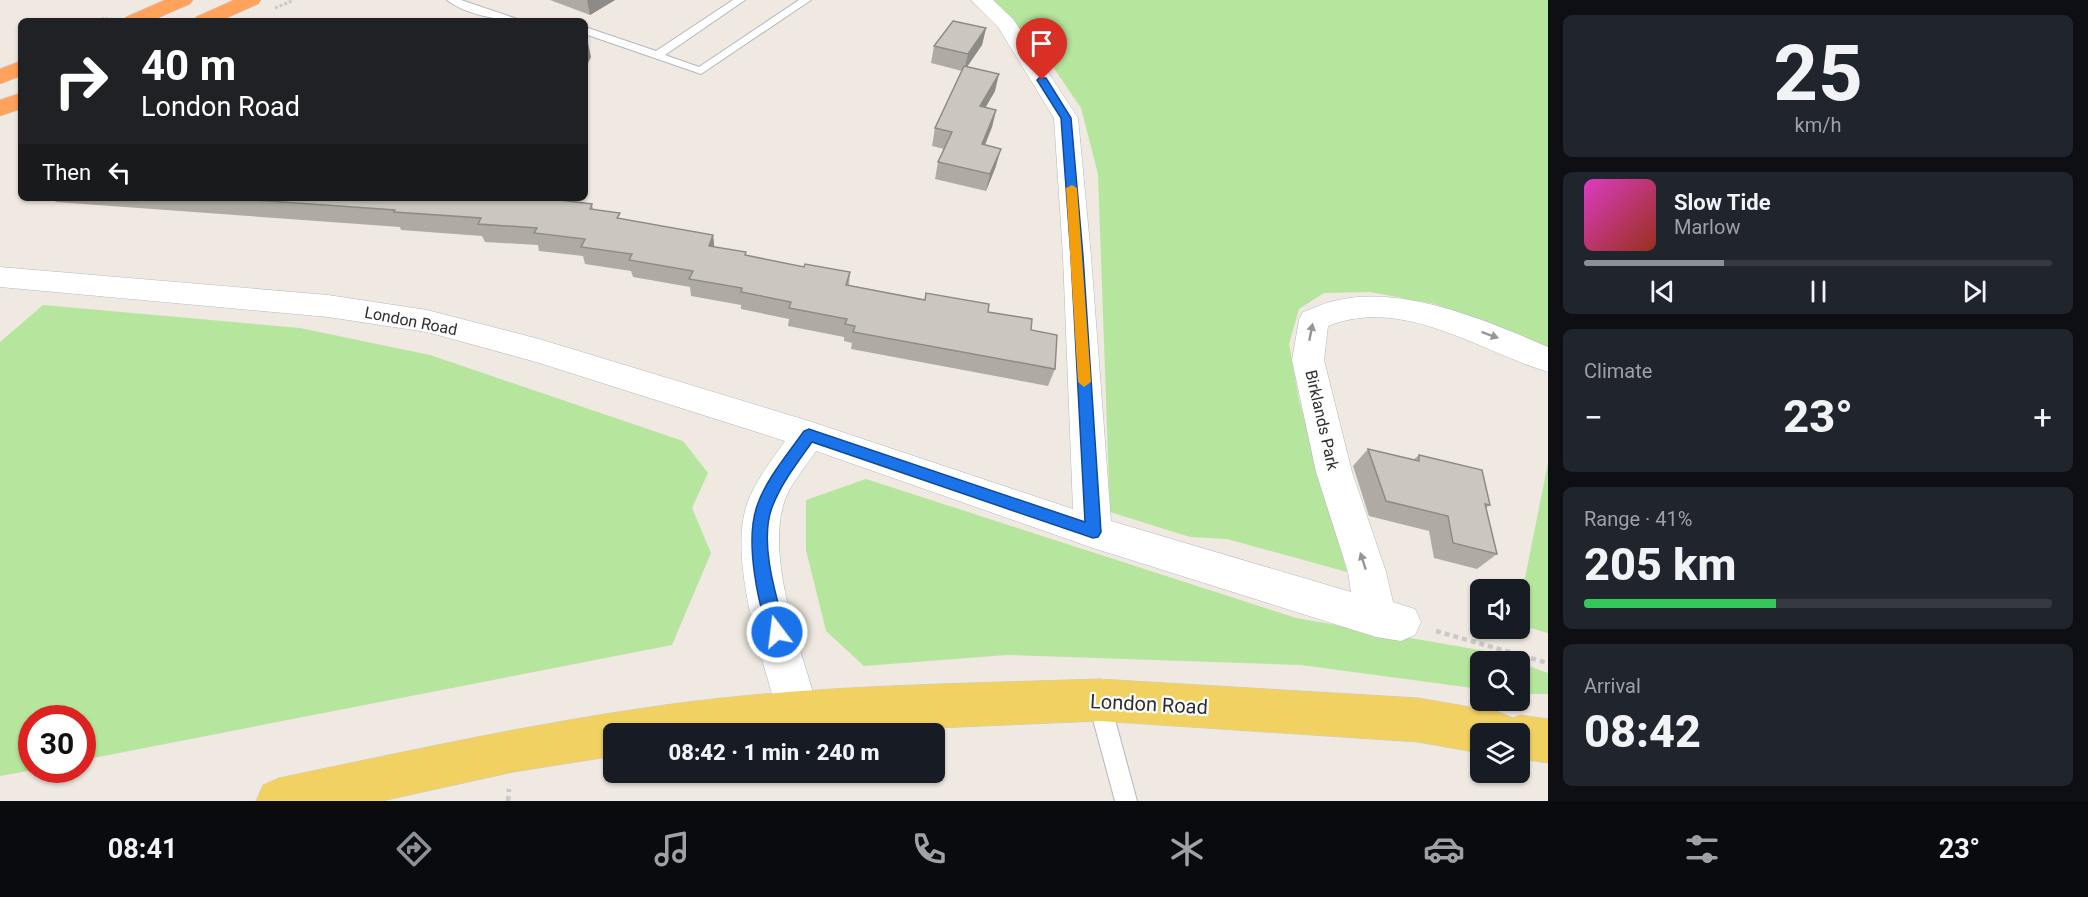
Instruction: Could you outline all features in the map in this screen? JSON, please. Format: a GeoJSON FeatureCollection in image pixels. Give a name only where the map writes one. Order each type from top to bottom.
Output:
{"type":"FeatureCollection","features":[{"type":"Feature","properties":{"kind":"highway"},"geometry":{"type":"LineString","coordinates":[[140,18],[183,0]]}},
{"type":"Feature","properties":{"kind":"highway"},"geometry":{"type":"LineString","coordinates":[[210,18],[250,0]]}},
{"type":"Feature","properties":{"kind":"highway"},"geometry":{"type":"LineString","coordinates":[[0,77],[18,69]]}},
{"type":"Feature","properties":{"kind":"highway"},"geometry":{"type":"LineString","coordinates":[[0,109],[18,101]]}},
{"type":"Feature","properties":{"kind":"main road","name":"London Road"},"geometry":{"type":"LineString","coordinates":[[695,723],[798,712],[1099,700],[1418,720],[1470,729]]}},
{"type":"Feature","properties":{"kind":"main road","name":"London Road"},"geometry":{"type":"LineString","coordinates":[[279,801],[513,750],[603,736]]}},
{"type":"Feature","properties":{"kind":"main road"},"geometry":{"type":"LineString","coordinates":[[1530,738],[1548,741]]}},
{"type":"Feature","properties":{"kind":"street"},"geometry":{"type":"LineString","coordinates":[[981,0],[1006,23],[1066,118],[1077,256],[1093,532]]}},
{"type":"Feature","properties":{"kind":"street","name":"London Road"},"geometry":{"type":"LineString","coordinates":[[0,277],[328,306],[427,321],[538,351],[809,435],[1093,532],[1389,620]]}},
{"type":"Feature","properties":{"kind":"street","name":"Birklands Park"},"geometry":{"type":"LineString","coordinates":[[1389,620],[1367,572],[1334,472],[1308,360],[1314,320],[1327,312],[1347,307],[1368,307],[1446,319],[1548,360]]}},
{"type":"Feature","properties":{"kind":"street"},"geometry":{"type":"LineString","coordinates":[[798,712],[766,588],[759,531],[765,505],[780,477],[809,435]]}},
{"type":"Feature","properties":{"kind":"lane"},"geometry":{"type":"LineString","coordinates":[[452,0],[506,18]]}},
{"type":"Feature","properties":{"kind":"lane"},"geometry":{"type":"LineString","coordinates":[[658,55],[740,0]]}},
{"type":"Feature","properties":{"kind":"lane"},"geometry":{"type":"LineString","coordinates":[[588,31],[701,71],[806,0]]}},
{"type":"Feature","properties":{"kind":"lane"},"geometry":{"type":"LineString","coordinates":[[1099,700],[1126,801]]}},
{"type":"Feature","properties":{"kind":"path"},"geometry":{"type":"LineString","coordinates":[[1389,620],[1501,648],[1548,663]]}},
{"type":"Feature","properties":{"kind":"green space"},"geometry":{"type":"Polygon","coordinates":[[[991,0],[1548,0],[1548,348],[1435,304],[1370,292],[1324,293],[1299,309],[1289,344],[1299,400],[1347,572],[1227,539],[1190,537],[1110,512],[1098,174],[1081,108],[1045,55],[991,0]]]}},
{"type":"Feature","properties":{"kind":"green space"},"geometry":{"type":"Polygon","coordinates":[[[43,305],[300,328],[430,355],[683,441],[708,473],[692,508],[711,553],[672,645],[96,757],[96,705],[18,705],[18,773],[0,776],[0,342],[43,305]]]}},
{"type":"Feature","properties":{"kind":"green space"},"geometry":{"type":"Polygon","coordinates":[[[1548,463],[1548,633],[1530,628],[1530,579],[1525,579],[1548,463]]]}},
{"type":"Feature","properties":{"kind":"green space"},"geometry":{"type":"Polygon","coordinates":[[[866,479],[1296,618],[1485,651],[1470,651],[1470,688],[1301,665],[1007,655],[864,666],[826,631],[806,550],[806,500],[866,479]]]}},
{"type":"Feature","properties":{"kind":"green space"},"geometry":{"type":"Polygon","coordinates":[[[1530,667],[1548,673],[1548,694],[1530,694],[1530,667]]]}},
{"type":"Feature","properties":{"kind":"building"},"geometry":{"type":"Polygon","coordinates":[[[953,21],[986,28],[968,54],[934,46],[953,21]]]}},
{"type":"Feature","properties":{"kind":"building"},"geometry":{"type":"Polygon","coordinates":[[[964,66],[999,74],[980,106],[996,110],[982,144],[1001,149],[990,174],[938,162],[952,132],[935,128],[964,66]]]}},
{"type":"Feature","properties":{"kind":"building"},"geometry":{"type":"Polygon","coordinates":[[[269,201],[567,201],[592,204],[590,209],[620,213],[617,218],[713,235],[709,246],[746,252],[745,255],[804,267],[805,264],[850,272],[846,285],[925,300],[926,293],[989,304],[988,312],[1032,319],[1031,330],[1057,335],[1055,369],[853,332],[855,326],[845,324],[847,319],[789,308],[791,302],[741,292],[742,288],[689,279],[693,271],[629,260],[632,254],[581,247],[585,239],[534,233],[537,228],[478,224],[481,218],[394,212],[395,210],[269,201]]]}},
{"type":"Feature","properties":{"kind":"building"},"geometry":{"type":"Polygon","coordinates":[[[1368,449],[1419,461],[1419,455],[1482,470],[1490,505],[1485,504],[1497,554],[1453,543],[1448,516],[1386,501],[1368,449]]]}},
{"type":"Feature","properties":{"kind":"slow traffic"},"geometry":{"type":"LineString","coordinates":[[1072,188],[1084,382]]}},
{"type":"Feature","properties":{"kind":"route"},"geometry":{"type":"LineString","coordinates":[[777,632],[766,588],[759,531],[765,505],[780,477],[809,435],[1093,532],[1077,256],[1066,118],[1042,80]]}}]}
